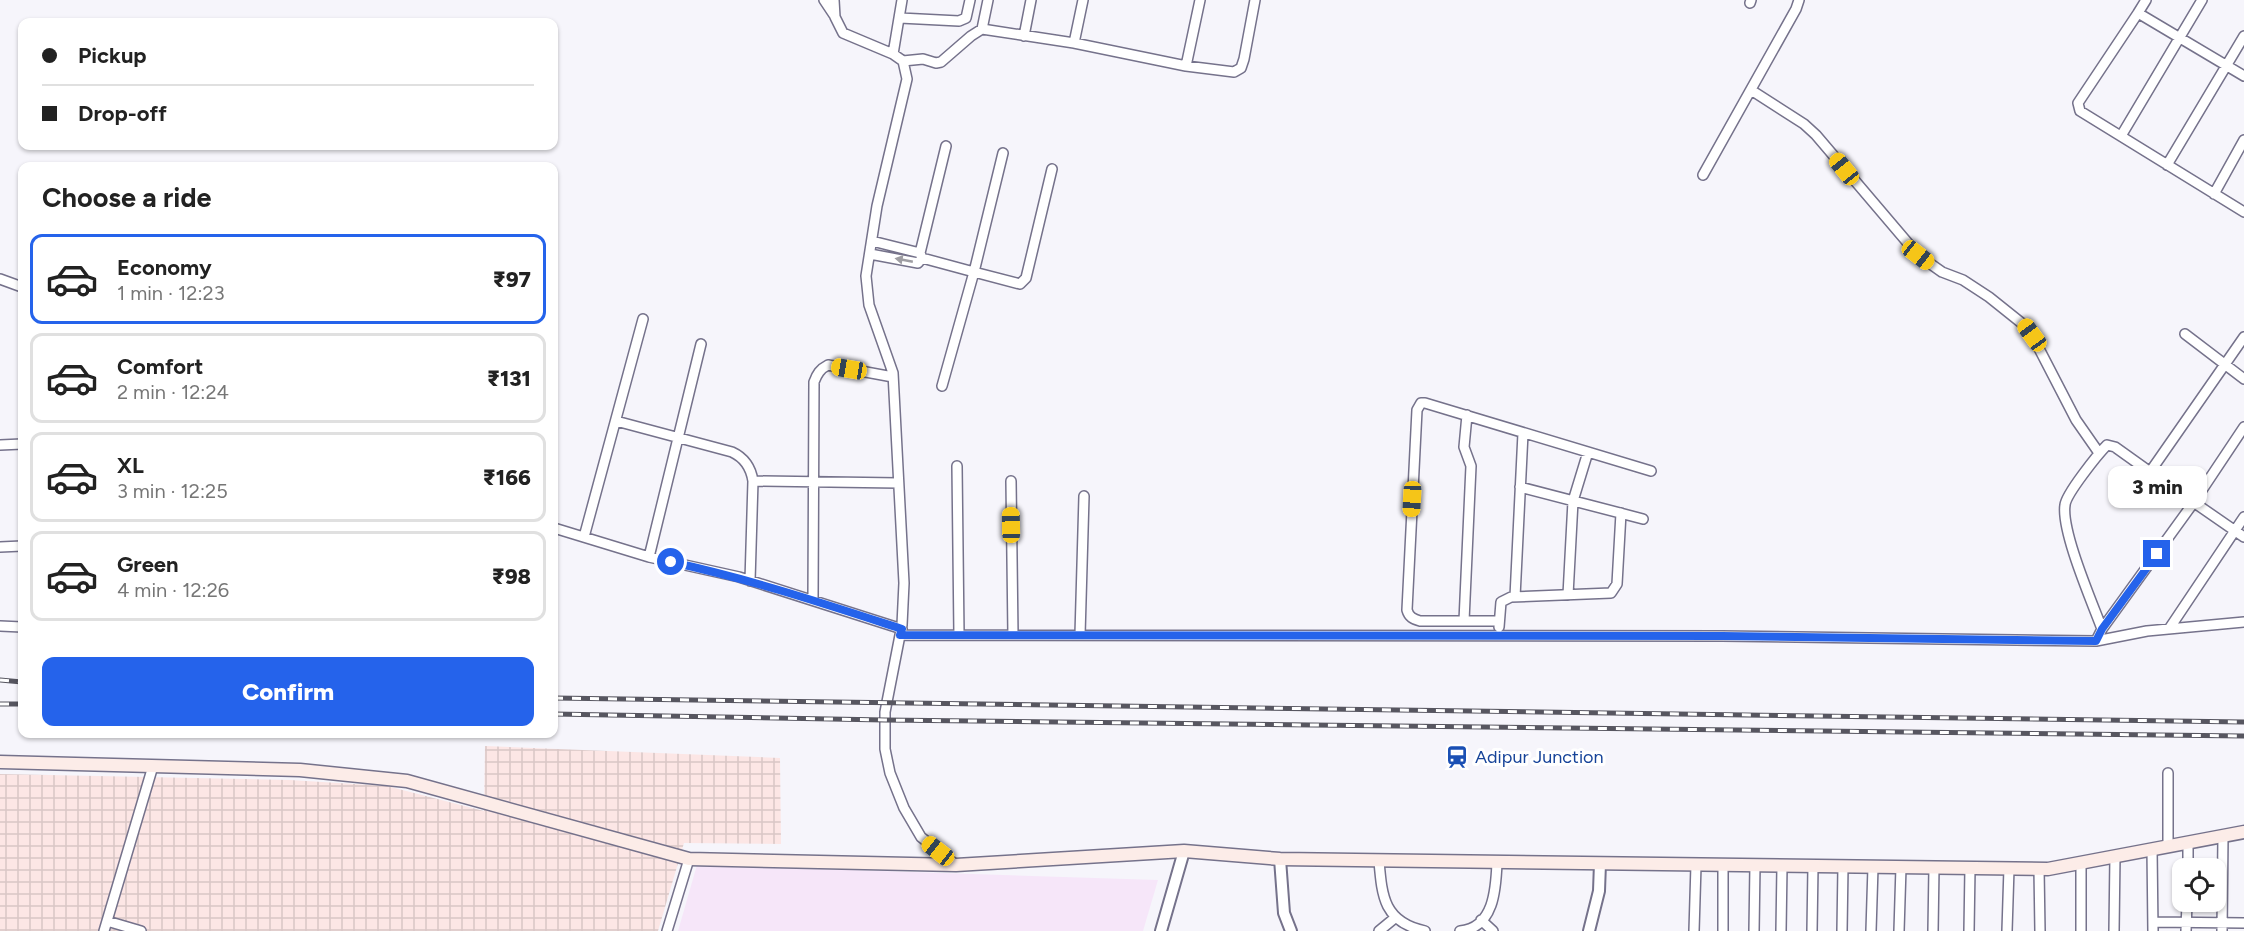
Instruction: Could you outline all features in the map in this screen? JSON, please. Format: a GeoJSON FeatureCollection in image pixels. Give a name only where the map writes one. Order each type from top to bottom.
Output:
{"type":"FeatureCollection","features":[{"type":"Feature","properties":{"kind":"main road"},"geometry":{"type":"LineString","coordinates":[[0,762],[300,770],[407,781],[689,859],[956,865],[1184,851],[1280,859],[2039,869],[2244,832]]}},
{"type":"Feature","properties":{"kind":"street"},"geometry":{"type":"LineString","coordinates":[[824,0],[843,33],[893,54],[903,61],[923,59],[941,62],[981,29],[988,0]]}},
{"type":"Feature","properties":{"kind":"street"},"geometry":{"type":"LineString","coordinates":[[834,0],[835,17]]}},
{"type":"Feature","properties":{"kind":"street"},"geometry":{"type":"LineString","coordinates":[[893,54],[902,0]]}},
{"type":"Feature","properties":{"kind":"street"},"geometry":{"type":"LineString","coordinates":[[900,18],[958,21],[966,18],[970,0]]}},
{"type":"Feature","properties":{"kind":"street"},"geometry":{"type":"LineString","coordinates":[[1024,36],[1031,0]]}},
{"type":"Feature","properties":{"kind":"street"},"geometry":{"type":"LineString","coordinates":[[1074,43],[1083,0]]}},
{"type":"Feature","properties":{"kind":"street"},"geometry":{"type":"LineString","coordinates":[[1186,66],[1200,0]]}},
{"type":"Feature","properties":{"kind":"street"},"geometry":{"type":"LineString","coordinates":[[981,29],[1074,43],[1186,66],[1238,71],[1244,59],[1256,0]]}},
{"type":"Feature","properties":{"kind":"street"},"geometry":{"type":"LineString","coordinates":[[1703,175],[1799,0]]}},
{"type":"Feature","properties":{"kind":"street"},"geometry":{"type":"LineString","coordinates":[[2146,0],[2078,103],[2080,111],[2244,212]]}},
{"type":"Feature","properties":{"kind":"street"},"geometry":{"type":"LineString","coordinates":[[2121,136],[2202,0]]}},
{"type":"Feature","properties":{"kind":"street"},"geometry":{"type":"LineString","coordinates":[[2138,13],[2244,76]]}},
{"type":"Feature","properties":{"kind":"street"},"geometry":{"type":"LineString","coordinates":[[2167,165],[2244,36]]}},
{"type":"Feature","properties":{"kind":"street"},"geometry":{"type":"LineString","coordinates":[[903,61],[907,79],[877,206],[866,276],[869,305],[893,377],[903,583],[901,632],[885,712],[885,749],[890,773],[904,808],[921,837],[956,865]]}},
{"type":"Feature","properties":{"kind":"street"},"geometry":{"type":"LineString","coordinates":[[1751,90],[1804,124],[1816,135],[1897,234],[1918,255],[1935,268],[1963,280],[1989,297],[2024,325],[2032,335],[2076,420],[2099,453]]}},
{"type":"Feature","properties":{"kind":"street"},"geometry":{"type":"LineString","coordinates":[[2214,194],[2244,140]]}},
{"type":"Feature","properties":{"kind":"street"},"geometry":{"type":"LineString","coordinates":[[870,254],[918,263],[946,147]]}},
{"type":"Feature","properties":{"kind":"street"},"geometry":{"type":"LineString","coordinates":[[942,386],[974,272],[1003,153]]}},
{"type":"Feature","properties":{"kind":"street"},"geometry":{"type":"LineString","coordinates":[[872,241],[1020,284],[1026,278],[1052,169]]}},
{"type":"Feature","properties":{"kind":"street"},"geometry":{"type":"LineString","coordinates":[[0,279],[18,285]]}},
{"type":"Feature","properties":{"kind":"street"},"geometry":{"type":"LineString","coordinates":[[584,537],[643,319]]}},
{"type":"Feature","properties":{"kind":"street"},"geometry":{"type":"LineString","coordinates":[[2185,334],[2244,379]]}},
{"type":"Feature","properties":{"kind":"street"},"geometry":{"type":"LineString","coordinates":[[2150,472],[2244,337]]}},
{"type":"Feature","properties":{"kind":"street"},"geometry":{"type":"LineString","coordinates":[[649,557],[701,344]]}},
{"type":"Feature","properties":{"kind":"street"},"geometry":{"type":"LineString","coordinates":[[813,600],[814,382],[821,369],[828,365],[893,377]]}},
{"type":"Feature","properties":{"kind":"street"},"geometry":{"type":"LineString","coordinates":[[1499,621],[1420,621],[1413,619],[1407,610],[1417,410],[1421,403],[1651,471]]}},
{"type":"Feature","properties":{"kind":"street"},"geometry":{"type":"LineString","coordinates":[[1464,621],[1471,466],[1464,447],[1467,415]]}},
{"type":"Feature","properties":{"kind":"street"},"geometry":{"type":"LineString","coordinates":[[615,421],[738,454],[747,465],[753,481],[750,580]]}},
{"type":"Feature","properties":{"kind":"street"},"geometry":{"type":"LineString","coordinates":[[2096,641],[2102,629],[2194,502],[2244,427]]}},
{"type":"Feature","properties":{"kind":"street"},"geometry":{"type":"LineString","coordinates":[[1515,597],[1523,433]]}},
{"type":"Feature","properties":{"kind":"street"},"geometry":{"type":"LineString","coordinates":[[0,445],[18,444]]}},
{"type":"Feature","properties":{"kind":"street"},"geometry":{"type":"LineString","coordinates":[[2102,629],[2073,551],[2064,506],[2070,494],[2107,445],[2115,447],[2244,537]]}},
{"type":"Feature","properties":{"kind":"street"},"geometry":{"type":"LineString","coordinates":[[1568,595],[1573,501],[1588,452]]}},
{"type":"Feature","properties":{"kind":"street"},"geometry":{"type":"LineString","coordinates":[[957,466],[959,635]]}},
{"type":"Feature","properties":{"kind":"street"},"geometry":{"type":"LineString","coordinates":[[753,481],[898,483]]}},
{"type":"Feature","properties":{"kind":"street"},"geometry":{"type":"LineString","coordinates":[[1011,481],[1013,635]]}},
{"type":"Feature","properties":{"kind":"street"},"geometry":{"type":"LineString","coordinates":[[1521,487],[1643,519]]}},
{"type":"Feature","properties":{"kind":"street"},"geometry":{"type":"LineString","coordinates":[[1080,635],[1084,496]]}},
{"type":"Feature","properties":{"kind":"street"},"geometry":{"type":"LineString","coordinates":[[1499,636],[1502,602],[1505,599],[1606,594],[1615,588],[1621,513]]}},
{"type":"Feature","properties":{"kind":"street"},"geometry":{"type":"LineString","coordinates":[[2169,629],[2244,517]]}},
{"type":"Feature","properties":{"kind":"street"},"geometry":{"type":"LineString","coordinates":[[558,529],[649,557],[750,580],[901,632],[959,635],[1722,636],[2096,641],[2242,620]]}},
{"type":"Feature","properties":{"kind":"street"},"geometry":{"type":"LineString","coordinates":[[0,547],[18,546]]}},
{"type":"Feature","properties":{"kind":"street"},"geometry":{"type":"LineString","coordinates":[[0,626],[18,627]]}},
{"type":"Feature","properties":{"kind":"street"},"geometry":{"type":"LineString","coordinates":[[104,931],[153,766]]}},
{"type":"Feature","properties":{"kind":"street"},"geometry":{"type":"LineString","coordinates":[[2168,773],[2168,846]]}},
{"type":"Feature","properties":{"kind":"street"},"geometry":{"type":"LineString","coordinates":[[2222,927],[2223,836]]}},
{"type":"Feature","properties":{"kind":"street"},"geometry":{"type":"LineString","coordinates":[[2187,858],[2188,842]]}},
{"type":"Feature","properties":{"kind":"street"},"geometry":{"type":"LineString","coordinates":[[2152,849],[2153,926],[2222,927],[2244,923]]}},
{"type":"Feature","properties":{"kind":"street"},"geometry":{"type":"LineString","coordinates":[[1161,931],[1184,851]]}},
{"type":"Feature","properties":{"kind":"street"},"geometry":{"type":"LineString","coordinates":[[2114,931],[2115,856]]}},
{"type":"Feature","properties":{"kind":"street"},"geometry":{"type":"LineString","coordinates":[[667,931],[689,859]]}},
{"type":"Feature","properties":{"kind":"street"},"geometry":{"type":"LineString","coordinates":[[1280,859],[1284,914],[1291,931]]}},
{"type":"Feature","properties":{"kind":"street"},"geometry":{"type":"LineString","coordinates":[[1379,861],[1381,884],[1388,909],[1407,927],[1425,931]]}},
{"type":"Feature","properties":{"kind":"street"},"geometry":{"type":"LineString","coordinates":[[1460,931],[1467,930],[1487,916],[1496,886],[1497,862]]}},
{"type":"Feature","properties":{"kind":"street"},"geometry":{"type":"LineString","coordinates":[[1589,931],[1599,891],[1600,863]]}},
{"type":"Feature","properties":{"kind":"street"},"geometry":{"type":"LineString","coordinates":[[2080,931],[2081,863]]}},
{"type":"Feature","properties":{"kind":"street"},"geometry":{"type":"LineString","coordinates":[[1694,931],[1695,865]]}},
{"type":"Feature","properties":{"kind":"street"},"geometry":{"type":"LineString","coordinates":[[1723,865],[1723,931]]}},
{"type":"Feature","properties":{"kind":"street"},"geometry":{"type":"LineString","coordinates":[[1754,931],[1755,865]]}},
{"type":"Feature","properties":{"kind":"street"},"geometry":{"type":"LineString","coordinates":[[1781,931],[1782,866]]}},
{"type":"Feature","properties":{"kind":"street"},"geometry":{"type":"LineString","coordinates":[[1812,931],[1813,866]]}},
{"type":"Feature","properties":{"kind":"street"},"geometry":{"type":"LineString","coordinates":[[1842,931],[1843,866]]}},
{"type":"Feature","properties":{"kind":"street"},"geometry":{"type":"LineString","coordinates":[[1871,931],[1873,867]]}},
{"type":"Feature","properties":{"kind":"street"},"geometry":{"type":"LineString","coordinates":[[1899,931],[1901,867]]}},
{"type":"Feature","properties":{"kind":"street"},"geometry":{"type":"LineString","coordinates":[[1933,931],[1934,867]]}},
{"type":"Feature","properties":{"kind":"street"},"geometry":{"type":"LineString","coordinates":[[1969,931],[1970,868]]}},
{"type":"Feature","properties":{"kind":"street"},"geometry":{"type":"LineString","coordinates":[[2007,931],[2009,868]]}},
{"type":"Feature","properties":{"kind":"street"},"geometry":{"type":"LineString","coordinates":[[2039,869],[2040,931]]}},
{"type":"Feature","properties":{"kind":"street"},"geometry":{"type":"LineString","coordinates":[[2186,927],[2187,912]]}},
{"type":"Feature","properties":{"kind":"street"},"geometry":{"type":"LineString","coordinates":[[1379,931],[1396,917]]}},
{"type":"Feature","properties":{"kind":"street"},"geometry":{"type":"LineString","coordinates":[[1481,920],[1492,931]]}},
{"type":"Feature","properties":{"kind":"street"},"geometry":{"type":"LineString","coordinates":[[107,921],[141,931]]}},
{"type":"Feature","properties":{"kind":"shaded area"},"geometry":{"type":"Polygon","coordinates":[[[485,746],[780,758],[781,844],[684,843],[658,931],[0,931],[0,774],[290,780],[387,786],[484,811],[485,746]]]}},
{"type":"Feature","properties":{"kind":"shaded area"},"geometry":{"type":"Polygon","coordinates":[[[697,865],[1158,880],[1143,931],[678,931],[697,865]]]}},
{"type":"Feature","properties":{"kind":"railway"},"geometry":{"type":"LineString","coordinates":[[0,680],[18,682]]}},
{"type":"Feature","properties":{"kind":"railway"},"geometry":{"type":"LineString","coordinates":[[558,698],[2244,722]]}},
{"type":"Feature","properties":{"kind":"railway"},"geometry":{"type":"LineString","coordinates":[[0,704],[18,704]]}},
{"type":"Feature","properties":{"kind":"railway"},"geometry":{"type":"LineString","coordinates":[[558,714],[2244,736]]}},
{"type":"Feature","properties":{"kind":"place","name":"Adipur Junction"},"geometry":{"type":"Point","coordinates":[1457,757]}},
{"type":"Feature","properties":{"kind":"route"},"geometry":{"type":"LineString","coordinates":[[671,562],[739,577],[777,589],[902,629],[900,635],[1722,636],[2096,641],[2102,629],[2157,554]]}}]}
